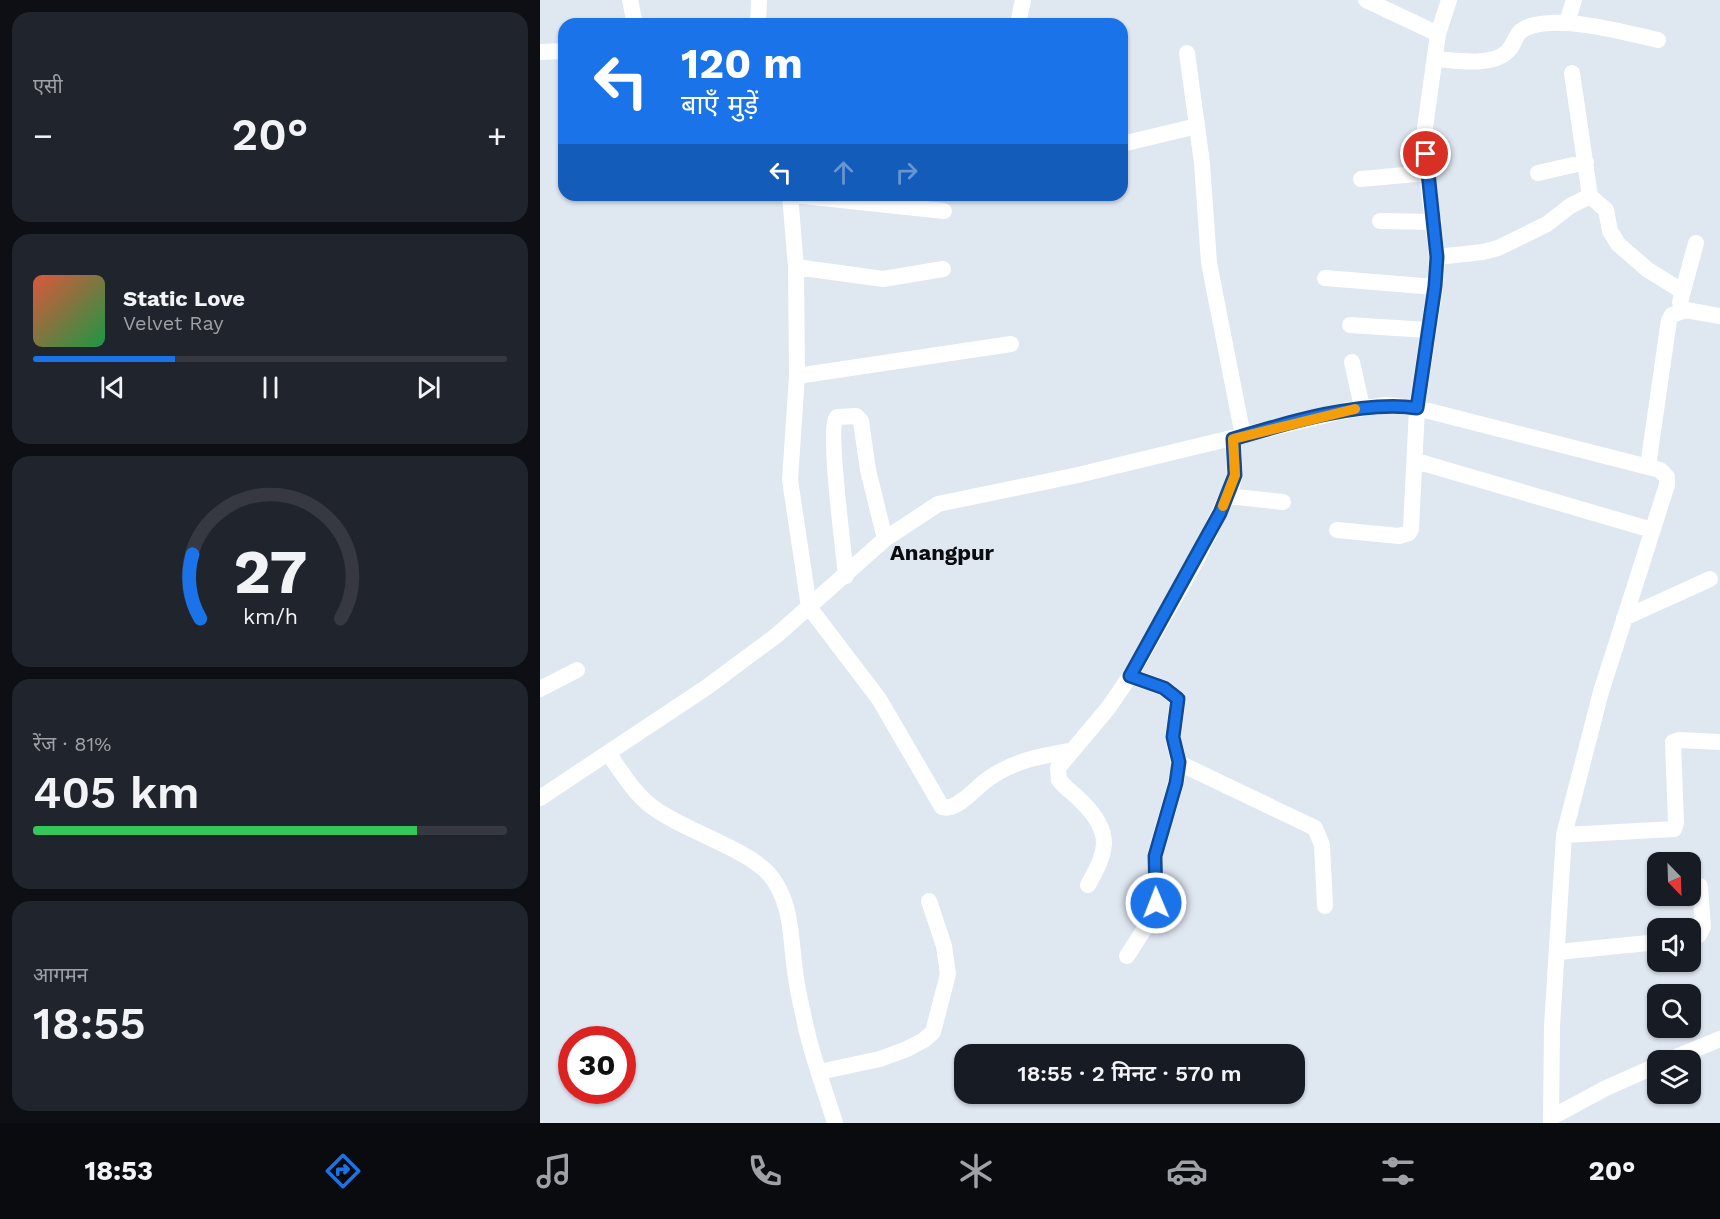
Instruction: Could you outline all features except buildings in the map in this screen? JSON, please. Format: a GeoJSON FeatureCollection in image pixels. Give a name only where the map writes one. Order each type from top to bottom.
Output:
{"type":"FeatureCollection","features":[{"type":"Feature","properties":{"kind":"street"},"geometry":{"type":"LineString","coordinates":[[630,0],[634,18]]}},
{"type":"Feature","properties":{"kind":"street"},"geometry":{"type":"LineString","coordinates":[[758,18],[759,0]]}},
{"type":"Feature","properties":{"kind":"street"},"geometry":{"type":"LineString","coordinates":[[1019,18],[1023,0]]}},
{"type":"Feature","properties":{"kind":"street"},"geometry":{"type":"LineString","coordinates":[[1366,0],[1384,5],[1438,34]]}},
{"type":"Feature","properties":{"kind":"street"},"geometry":{"type":"LineString","coordinates":[[1337,530],[1391,536],[1409,533],[1416,461],[1417,408],[1435,286],[1437,257],[1427,173],[1425,128],[1438,34],[1449,0]]}},
{"type":"Feature","properties":{"kind":"street"},"geometry":{"type":"LineString","coordinates":[[1567,22],[1574,0]]}},
{"type":"Feature","properties":{"kind":"street"},"geometry":{"type":"LineString","coordinates":[[1435,59],[1477,60],[1498,57],[1507,52],[1516,34],[1525,29],[1567,22],[1658,40]]}},
{"type":"Feature","properties":{"kind":"street"},"geometry":{"type":"LineString","coordinates":[[540,52],[558,51]]}},
{"type":"Feature","properties":{"kind":"street"},"geometry":{"type":"LineString","coordinates":[[1088,885],[1104,855],[1105,843],[1088,809],[1059,780],[1058,768],[1109,707],[1130,676],[1196,561],[1235,475],[1238,438],[1209,263],[1197,126],[1187,53]]}},
{"type":"Feature","properties":{"kind":"street"},"geometry":{"type":"LineString","coordinates":[[1572,73],[1590,196],[1606,210],[1610,231],[1618,244],[1648,270],[1682,291]]}},
{"type":"Feature","properties":{"kind":"street"},"geometry":{"type":"LineString","coordinates":[[1128,143],[1197,126]]}},
{"type":"Feature","properties":{"kind":"street"},"geometry":{"type":"LineString","coordinates":[[1538,173],[1586,162]]}},
{"type":"Feature","properties":{"kind":"street"},"geometry":{"type":"LineString","coordinates":[[1361,179],[1427,173]]}},
{"type":"Feature","properties":{"kind":"street"},"geometry":{"type":"LineString","coordinates":[[1437,257],[1498,248],[1547,224],[1570,206],[1590,196]]}},
{"type":"Feature","properties":{"kind":"street"},"geometry":{"type":"LineString","coordinates":[[792,201],[796,267],[797,376],[790,480],[809,607],[879,699],[942,807],[954,805],[987,779],[1014,764],[1070,751]]}},
{"type":"Feature","properties":{"kind":"street"},"geometry":{"type":"LineString","coordinates":[[853,201],[944,210]]}},
{"type":"Feature","properties":{"kind":"street"},"geometry":{"type":"LineString","coordinates":[[1380,221],[1434,222]]}},
{"type":"Feature","properties":{"kind":"street"},"geometry":{"type":"LineString","coordinates":[[1648,466],[1670,320],[1678,312],[1696,243]]}},
{"type":"Feature","properties":{"kind":"street"},"geometry":{"type":"LineString","coordinates":[[796,267],[883,279],[943,269]]}},
{"type":"Feature","properties":{"kind":"street"},"geometry":{"type":"LineString","coordinates":[[1324,278],[1435,286]]}},
{"type":"Feature","properties":{"kind":"street"},"geometry":{"type":"LineString","coordinates":[[1678,312],[1720,316]]}},
{"type":"Feature","properties":{"kind":"street"},"geometry":{"type":"LineString","coordinates":[[1350,325],[1427,330]]}},
{"type":"Feature","properties":{"kind":"street"},"geometry":{"type":"LineString","coordinates":[[797,376],[1011,344]]}},
{"type":"Feature","properties":{"kind":"street"},"geometry":{"type":"LineString","coordinates":[[1352,362],[1362,407]]}},
{"type":"Feature","properties":{"kind":"street"},"geometry":{"type":"LineString","coordinates":[[540,798],[707,687],[809,607],[885,539],[927,509],[951,499],[1068,477],[1362,407],[1398,405],[1648,466],[1660,470],[1667,477],[1667,485],[1601,692],[1564,835],[1552,1026],[1552,1120]]}},
{"type":"Feature","properties":{"kind":"street"},"geometry":{"type":"LineString","coordinates":[[846,576],[834,451],[833,423],[837,417],[856,416],[861,421],[868,470],[885,539]]}},
{"type":"Feature","properties":{"kind":"street"},"geometry":{"type":"LineString","coordinates":[[1416,461],[1652,530]]}},
{"type":"Feature","properties":{"kind":"street"},"geometry":{"type":"LineString","coordinates":[[1227,496],[1283,502]]}},
{"type":"Feature","properties":{"kind":"street"},"geometry":{"type":"LineString","coordinates":[[1624,618],[1710,579]]}},
{"type":"Feature","properties":{"kind":"street"},"geometry":{"type":"LineString","coordinates":[[540,689],[577,670]]}},
{"type":"Feature","properties":{"kind":"street"},"geometry":{"type":"LineString","coordinates":[[1127,956],[1154,912],[1157,893],[1155,856],[1176,783],[1179,762],[1173,737],[1178,699],[1164,688],[1130,676]]}},
{"type":"Feature","properties":{"kind":"street"},"geometry":{"type":"LineString","coordinates":[[1564,835],[1674,829],[1677,823],[1673,742],[1679,740],[1720,742]]}},
{"type":"Feature","properties":{"kind":"street"},"geometry":{"type":"LineString","coordinates":[[608,753],[634,790],[651,806],[682,825],[751,860],[768,873],[785,905],[796,978],[810,1047],[835,1123]]}},
{"type":"Feature","properties":{"kind":"street"},"geometry":{"type":"LineString","coordinates":[[1179,762],[1314,828],[1322,846],[1324,906]]}},
{"type":"Feature","properties":{"kind":"street"},"geometry":{"type":"LineString","coordinates":[[1701,900],[1703,927],[1701,931]]}},
{"type":"Feature","properties":{"kind":"street"},"geometry":{"type":"LineString","coordinates":[[819,1072],[856,1065],[898,1053],[924,1040],[933,1032],[948,974],[944,946],[929,902]]}},
{"type":"Feature","properties":{"kind":"street"},"geometry":{"type":"LineString","coordinates":[[1558,952],[1647,943]]}},
{"type":"Feature","properties":{"kind":"street"},"geometry":{"type":"LineString","coordinates":[[1693,1050],[1720,1039]]}},
{"type":"Feature","properties":{"kind":"street"},"geometry":{"type":"LineString","coordinates":[[1552,1120],[1614,1084],[1647,1070]]}},
{"type":"Feature","properties":{"kind":"slow traffic"},"geometry":{"type":"LineString","coordinates":[[1223,506],[1235,475],[1233,439],[1355,409]]}},
{"type":"Feature","properties":{"kind":"district","name":"Anangpur"},"geometry":{"type":"Point","coordinates":[942,552]}},
{"type":"Feature","properties":{"kind":"route"},"geometry":{"type":"LineString","coordinates":[[1156,903],[1156,847],[1176,783],[1179,762],[1173,737],[1178,699],[1176,695],[1164,688],[1130,676],[1196,561],[1232,486],[1235,475],[1233,439],[1362,407],[1398,405],[1417,408],[1435,286],[1437,257],[1426,154]]}}]}
